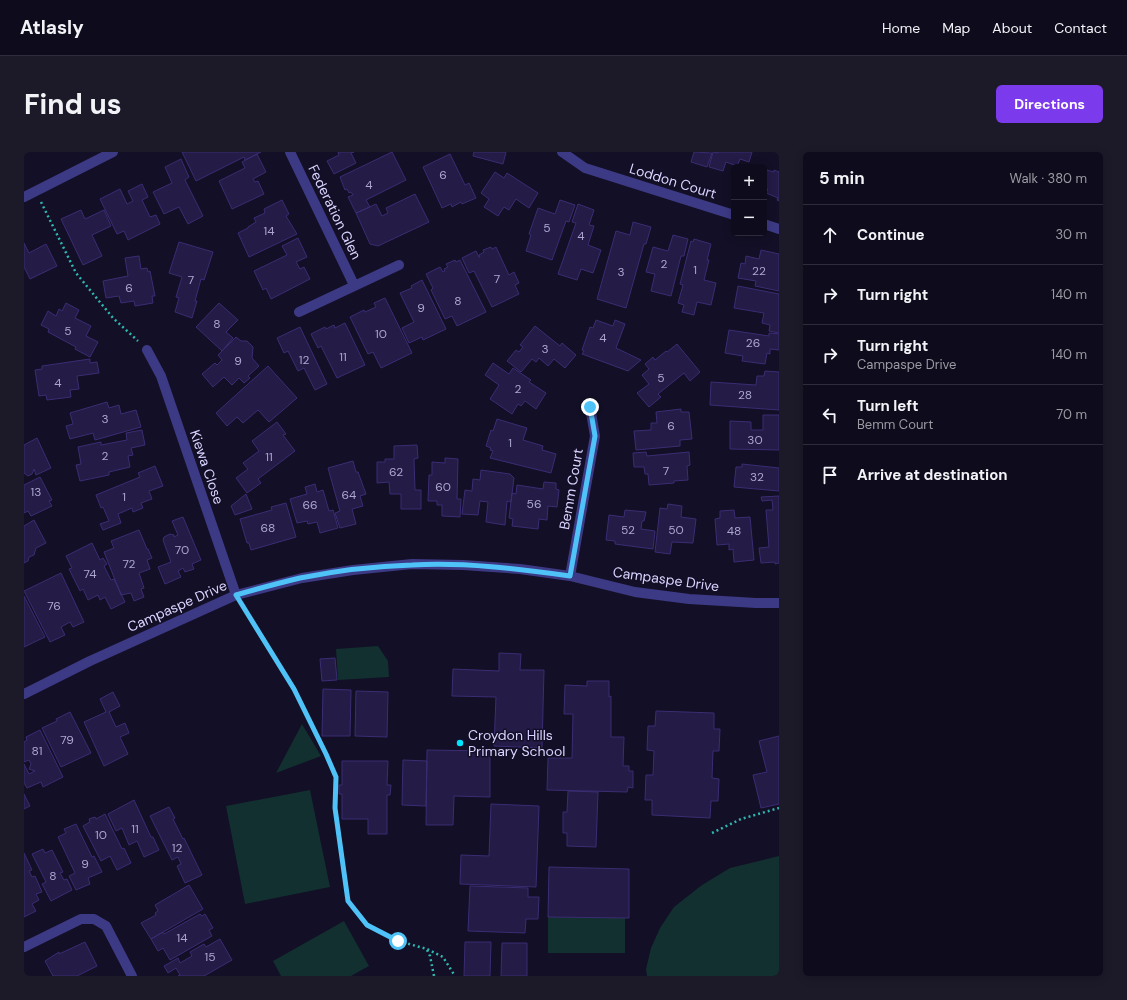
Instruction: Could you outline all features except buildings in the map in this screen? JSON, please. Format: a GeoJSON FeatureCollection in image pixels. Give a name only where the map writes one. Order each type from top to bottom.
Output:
{"type":"FeatureCollection","features":[{"type":"Feature","properties":{"kind":"street"},"geometry":{"type":"LineString","coordinates":[[24,197],[113,152]]}},
{"type":"Feature","properties":{"kind":"street","name":"Federation Glen"},"geometry":{"type":"LineString","coordinates":[[290,152],[354,285]]}},
{"type":"Feature","properties":{"kind":"street","name":"Loddon Court"},"geometry":{"type":"LineString","coordinates":[[562,152],[584,168],[731,214]]}},
{"type":"Feature","properties":{"kind":"street"},"geometry":{"type":"LineString","coordinates":[[767,225],[779,229]]}},
{"type":"Feature","properties":{"kind":"street"},"geometry":{"type":"LineString","coordinates":[[299,312],[399,265]]}},
{"type":"Feature","properties":{"kind":"street","name":"Kiewa Close"},"geometry":{"type":"LineString","coordinates":[[147,350],[161,376],[236,595]]}},
{"type":"Feature","properties":{"kind":"street","name":"Bemm Court"},"geometry":{"type":"LineString","coordinates":[[570,576],[595,436],[590,407]]}},
{"type":"Feature","properties":{"kind":"street","name":"Campaspe Drive"},"geometry":{"type":"LineString","coordinates":[[24,694],[90,661],[236,595],[302,578],[353,570],[412,564],[470,565],[520,569],[570,576],[635,592],[689,599],[756,604],[779,603]]}},
{"type":"Feature","properties":{"kind":"street"},"geometry":{"type":"LineString","coordinates":[[24,947],[81,919],[94,919],[106,926],[132,976]]}},
{"type":"Feature","properties":{"kind":"path"},"geometry":{"type":"LineString","coordinates":[[35,191],[76,272],[113,318],[147,350]]}},
{"type":"Feature","properties":{"kind":"path"},"geometry":{"type":"LineString","coordinates":[[236,595],[294,689],[336,777],[335,808],[348,901],[367,925],[398,941],[427,949],[443,957],[455,976]]}},
{"type":"Feature","properties":{"kind":"path"},"geometry":{"type":"LineString","coordinates":[[712,833],[740,819],[779,808]]}},
{"type":"Feature","properties":{"kind":"path"},"geometry":{"type":"LineString","coordinates":[[427,949],[434,976]]}},
{"type":"Feature","properties":{"kind":"green space"},"geometry":{"type":"Polygon","coordinates":[[[378,646],[388,661],[389,677],[338,680],[336,649],[378,646]]]}},
{"type":"Feature","properties":{"kind":"green space"},"geometry":{"type":"Polygon","coordinates":[[[302,724],[321,756],[276,773],[302,724]]]}},
{"type":"Feature","properties":{"kind":"green space"},"geometry":{"type":"Polygon","coordinates":[[[310,790],[330,887],[245,904],[226,806],[310,790]]]}},
{"type":"Feature","properties":{"kind":"green space"},"geometry":{"type":"Polygon","coordinates":[[[779,856],[779,976],[647,976],[646,969],[651,948],[660,928],[674,907],[702,885],[730,868],[779,856]]]}},
{"type":"Feature","properties":{"kind":"green space"},"geometry":{"type":"Polygon","coordinates":[[[548,917],[625,918],[625,953],[548,953],[548,917]]]}},
{"type":"Feature","properties":{"kind":"green space"},"geometry":{"type":"Polygon","coordinates":[[[344,921],[369,966],[351,976],[281,976],[273,961],[344,921]]]}},
{"type":"Feature","properties":{"kind":"place","name":"Croydon Hills Primary School"},"geometry":{"type":"Point","coordinates":[460,743]}},
{"type":"Feature","properties":{"kind":"route"},"geometry":{"type":"LineString","coordinates":[[398,941],[367,925],[348,901],[335,808],[336,777],[294,689],[236,595],[302,578],[353,570],[412,564],[463,565],[520,569],[570,576],[595,436],[590,407]]}}]}
